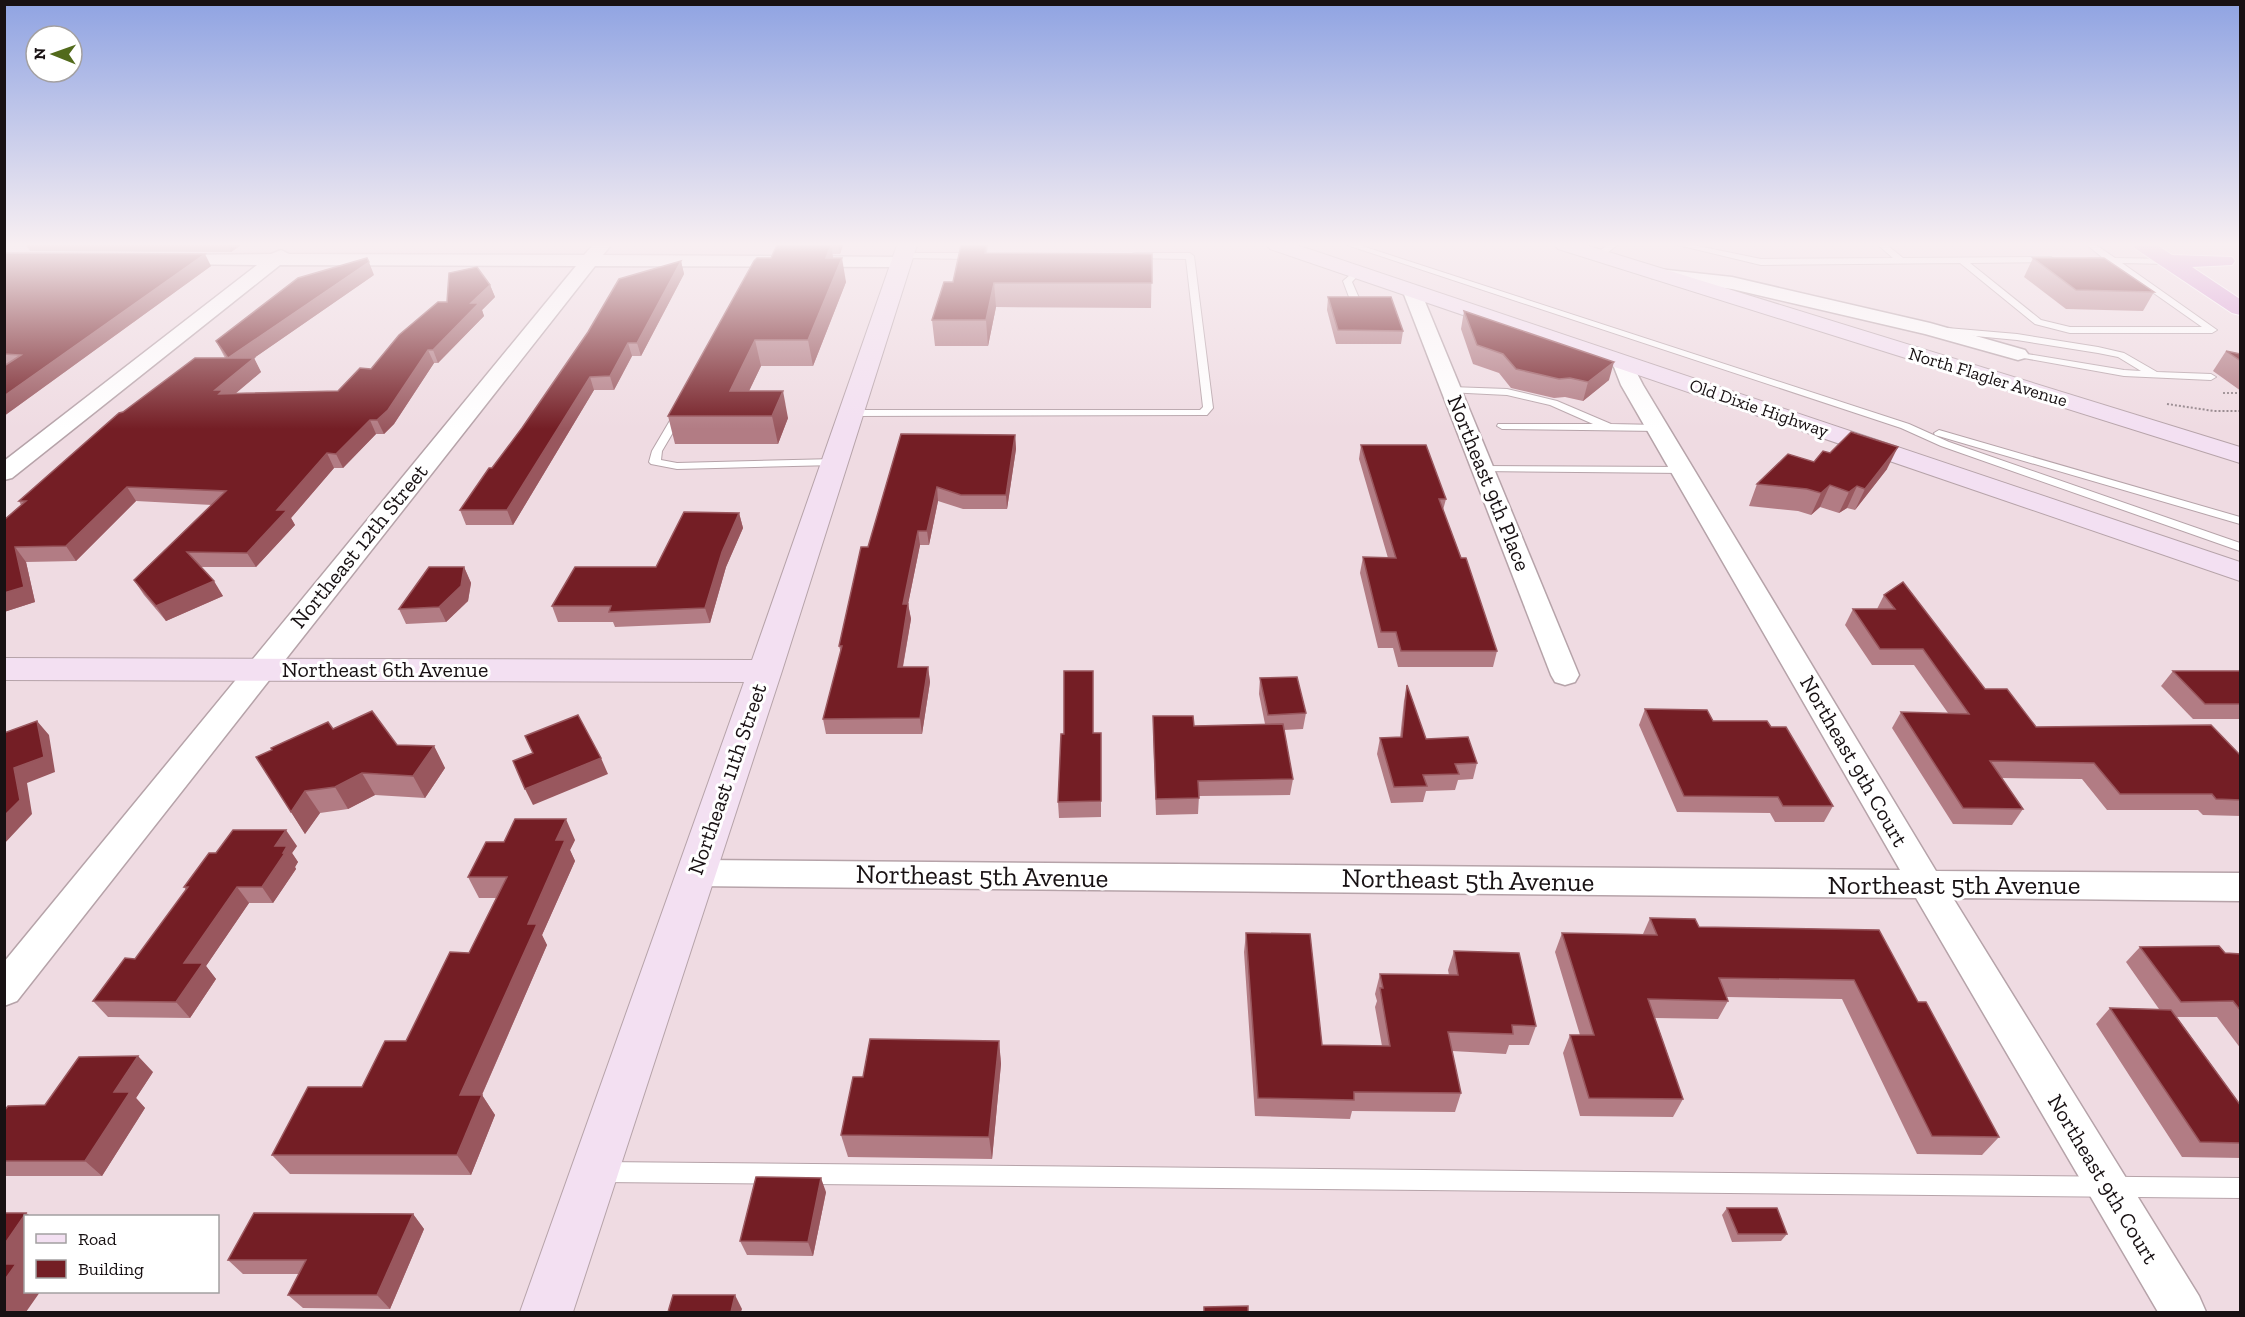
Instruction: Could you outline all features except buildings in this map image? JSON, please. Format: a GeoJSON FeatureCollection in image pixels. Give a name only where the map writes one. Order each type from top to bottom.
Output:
{"type":"FeatureCollection","features":[{"type":"Feature","properties":{"kind":"street"},"geometry":{"type":"LineString","coordinates":[[4,473],[216,306]]}},
{"type":"Feature","properties":{"kind":"street","name":"Northeast 12th Street"},"geometry":{"type":"LineString","coordinates":[[4,990],[552,306]]}},
{"type":"Feature","properties":{"kind":"street","name":"Northeast 11th Street"},"geometry":{"type":"LineString","coordinates":[[546,1312],[765,671],[886,306]]}},
{"type":"Feature","properties":{"kind":"street","name":"Northeast 9th Place"},"geometry":{"type":"LineString","coordinates":[[1418,306],[1565,675]]}},
{"type":"Feature","properties":{"kind":"street","name":"Old Dixie Highway"},"geometry":{"type":"LineString","coordinates":[[1455,306],[2241,572]]}},
{"type":"Feature","properties":{"kind":"street","name":"North Flagler Avenue"},"geometry":{"type":"LineString","coordinates":[[1759,306],[2241,455]]}},
{"type":"Feature","properties":{"kind":"street"},"geometry":{"type":"LineString","coordinates":[[1833,306],[1930,329],[2018,354]]}},
{"type":"Feature","properties":{"kind":"street","name":"Northeast 9th Court"},"geometry":{"type":"LineString","coordinates":[[1622,362],[1632,385],[1926,885],[2183,1312]]}},
{"type":"Feature","properties":{"kind":"street","name":"Northeast 6th Avenue"},"geometry":{"type":"LineString","coordinates":[[4,669],[765,671]]}},
{"type":"Feature","properties":{"kind":"street","name":"Northeast 5th Avenue"},"geometry":{"type":"LineString","coordinates":[[695,873],[2241,887]]}},
{"type":"Feature","properties":{"kind":"lane"},"geometry":{"type":"LineString","coordinates":[[850,412],[1203,413],[1208,408],[1196,306]]}},
{"type":"Feature","properties":{"kind":"lane"},"geometry":{"type":"LineString","coordinates":[[1539,306],[1905,426],[1956,448],[2241,548]]}},
{"type":"Feature","properties":{"kind":"lane"},"geometry":{"type":"LineString","coordinates":[[2019,306],[2038,322],[2070,330],[2212,330],[2178,306]]}},
{"type":"Feature","properties":{"kind":"lane"},"geometry":{"type":"LineString","coordinates":[[1930,329],[2017,337],[2098,350],[2121,355],[2154,374]]}},
{"type":"Feature","properties":{"kind":"lane"},"geometry":{"type":"LineString","coordinates":[[2018,354],[2124,373],[2211,377]]}},
{"type":"Feature","properties":{"kind":"lane"},"geometry":{"type":"LineString","coordinates":[[1451,390],[1507,392],[1553,402],[1611,428]]}},
{"type":"Feature","properties":{"kind":"lane"},"geometry":{"type":"LineString","coordinates":[[687,399],[657,451],[655,462],[677,466],[835,462]]}},
{"type":"Feature","properties":{"kind":"lane"},"geometry":{"type":"LineString","coordinates":[[1502,426],[1659,428]]}},
{"type":"Feature","properties":{"kind":"lane"},"geometry":{"type":"LineString","coordinates":[[1905,426],[1941,433],[2241,521]]}},
{"type":"Feature","properties":{"kind":"lane"},"geometry":{"type":"LineString","coordinates":[[1483,469],[1683,470]]}},
{"type":"Feature","properties":{"kind":"lane"},"geometry":{"type":"LineString","coordinates":[[593,1172],[2241,1188]]}},
{"type":"Feature","properties":{"kind":"path"},"geometry":{"type":"LineString","coordinates":[[2214,411],[2218,418]]}}]}
